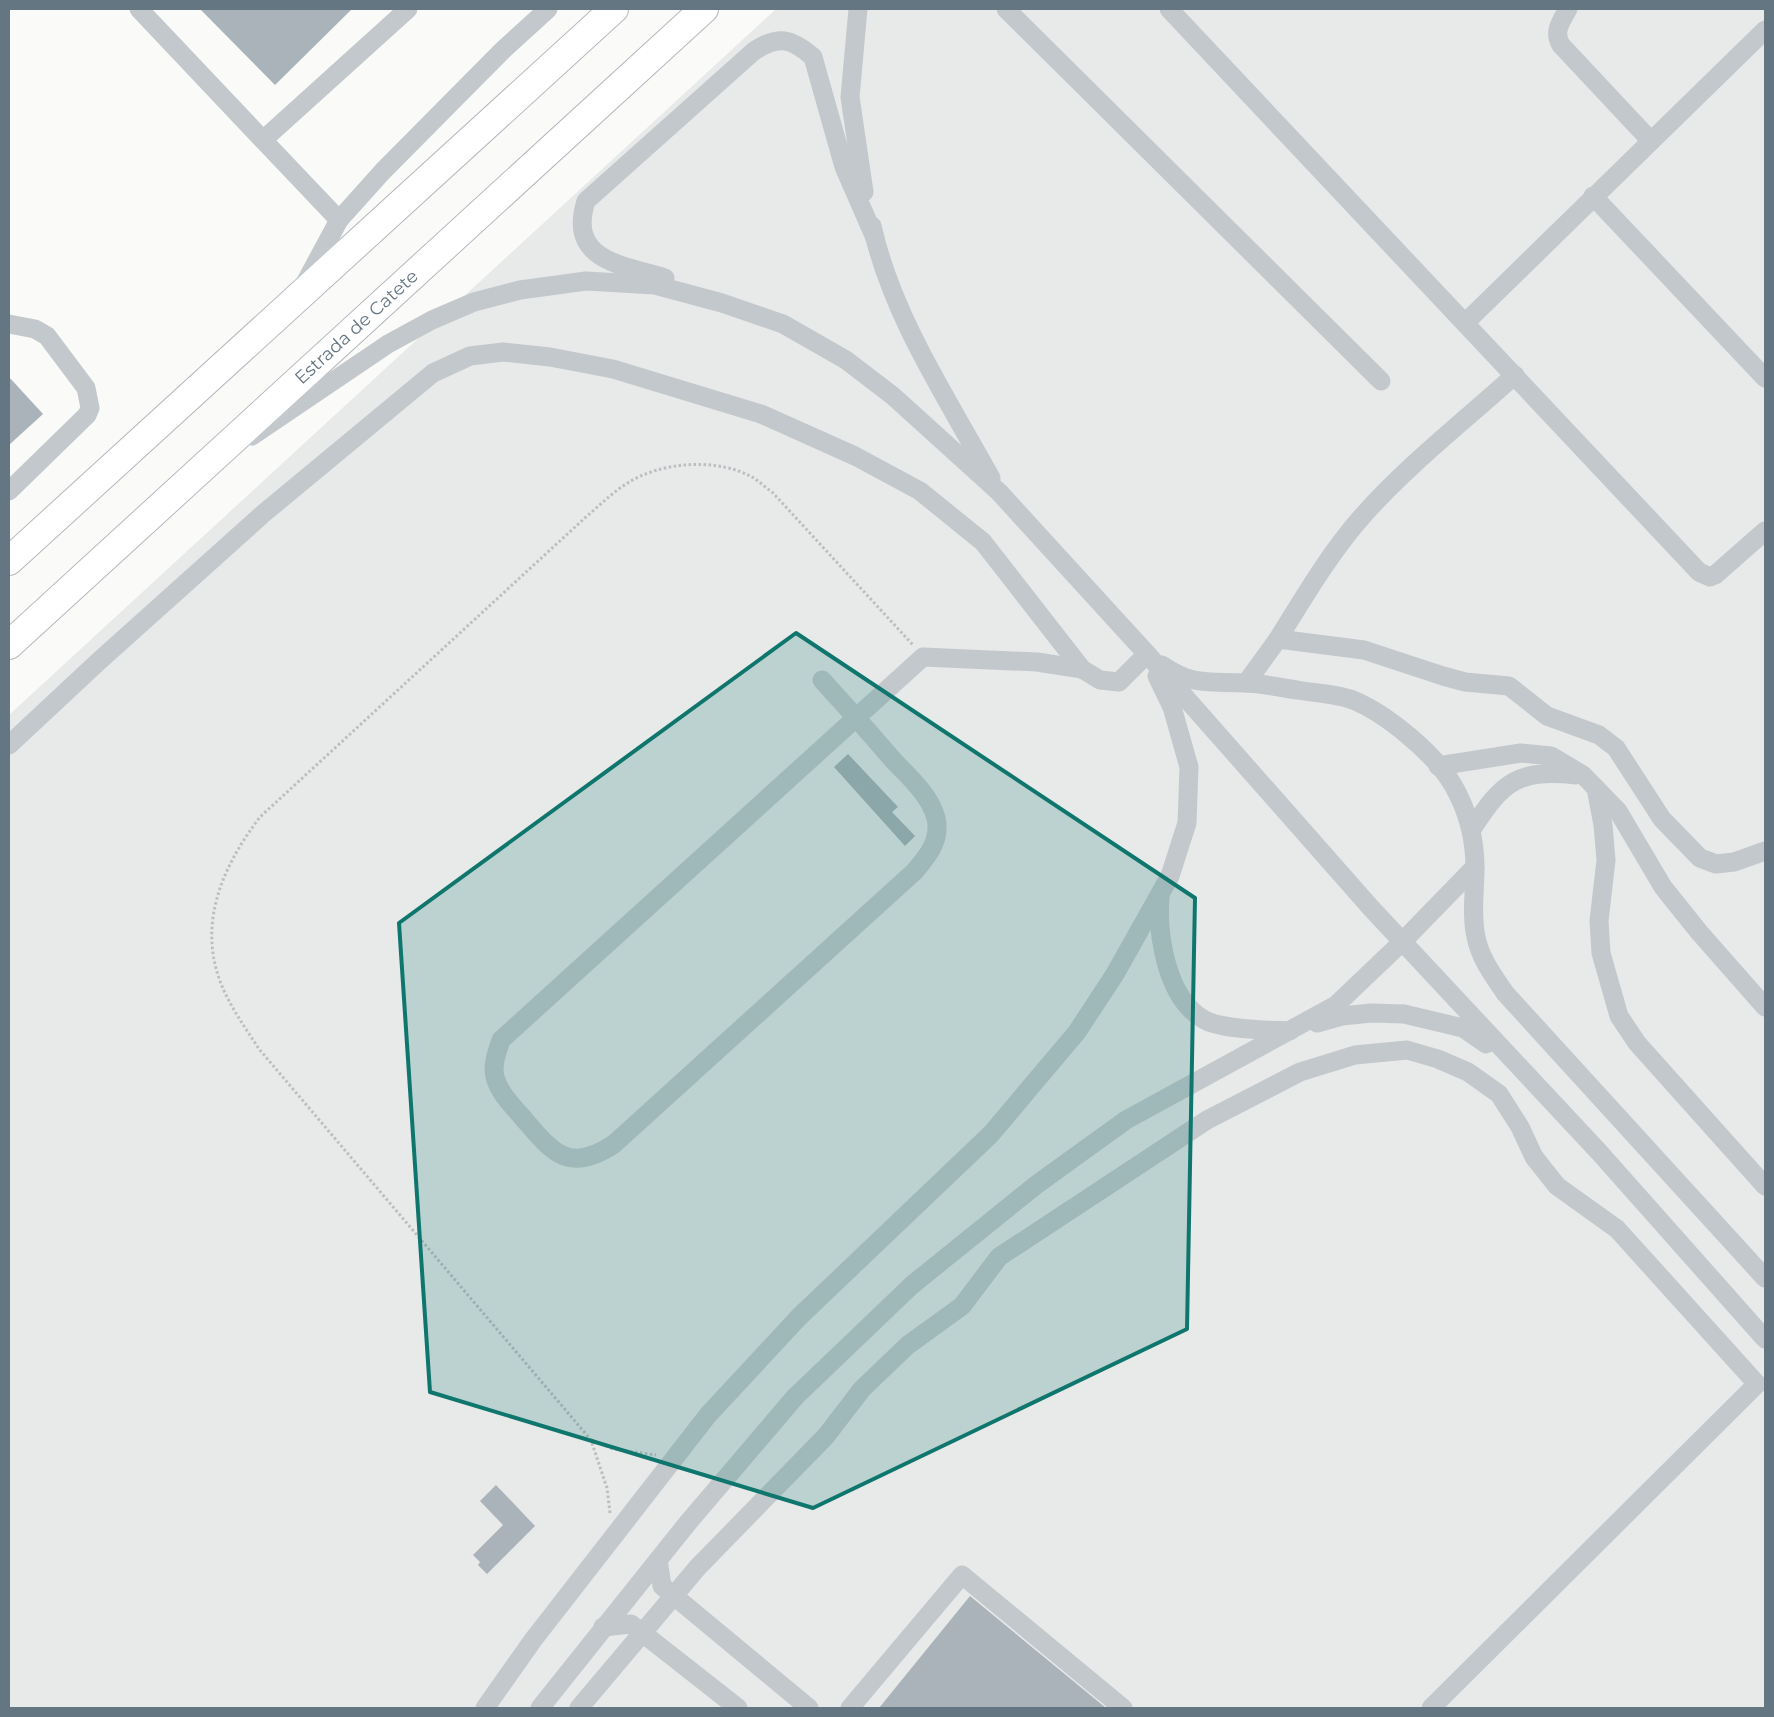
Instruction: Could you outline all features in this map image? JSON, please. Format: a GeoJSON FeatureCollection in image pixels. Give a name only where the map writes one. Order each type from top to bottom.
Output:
{"type":"FeatureCollection","features":[{"type":"Feature","properties":{"kind":"highway"},"geometry":{"type":"LineString","coordinates":[[9,561],[614,9]]}},
{"type":"Feature","properties":{"kind":"highway","name":"Estrada de Catete"},"geometry":{"type":"LineString","coordinates":[[9,645],[704,9]]}},
{"type":"Feature","properties":{"kind":"street"},"geometry":{"type":"LineString","coordinates":[[139,9],[340,220]]}},
{"type":"Feature","properties":{"kind":"street"},"geometry":{"type":"LineString","coordinates":[[263,140],[408,9]]}},
{"type":"Feature","properties":{"kind":"street"},"geometry":{"type":"LineString","coordinates":[[294,302],[340,220],[390,165],[503,50],[548,9]]}},
{"type":"Feature","properties":{"kind":"street"},"geometry":{"type":"LineString","coordinates":[[858,9],[850,97],[860,170],[875,238]]}},
{"type":"Feature","properties":{"kind":"street"},"geometry":{"type":"LineString","coordinates":[[1006,9],[1381,381]]}},
{"type":"Feature","properties":{"kind":"street"},"geometry":{"type":"LineString","coordinates":[[1169,9],[1704,576],[1715,575],[1765,531]]}},
{"type":"Feature","properties":{"kind":"street"},"geometry":{"type":"LineString","coordinates":[[1568,9],[1557,29],[1558,40],[1561,45],[1650,140]]}},
{"type":"Feature","properties":{"kind":"street"},"geometry":{"type":"LineString","coordinates":[[1466,322],[1650,140],[1765,30]]}},
{"type":"Feature","properties":{"kind":"street"},"geometry":{"type":"LineString","coordinates":[[999,492],[925,360],[897,299],[875,238],[844,167],[813,57],[799,44],[783,40],[766,42],[586,201],[582,213],[582,229],[586,244],[597,256],[712,293],[783,324],[846,360],[893,396],[999,492],[1147,654],[1402,942],[1598,1152],[1765,1339]]}},
{"type":"Feature","properties":{"kind":"street"},"geometry":{"type":"LineString","coordinates":[[1593,196],[1765,378]]}},
{"type":"Feature","properties":{"kind":"street"},"geometry":{"type":"LineString","coordinates":[[183,484],[388,344],[432,320],[474,302],[520,290],[586,281],[655,285],[722,303],[783,324]]}},
{"type":"Feature","properties":{"kind":"street"},"geometry":{"type":"LineString","coordinates":[[9,324],[35,329],[47,336],[86,388],[90,408],[87,415],[9,491]]}},
{"type":"Feature","properties":{"kind":"street"},"geometry":{"type":"LineString","coordinates":[[9,746],[98,661],[264,512],[433,373],[470,356],[503,352],[614,369],[761,414],[855,456],[912,487],[983,542],[1082,669],[1100,680],[1119,682],[1147,654]]}},
{"type":"Feature","properties":{"kind":"street"},"geometry":{"type":"LineString","coordinates":[[1246,683],[1278,639],[1329,559],[1359,520],[1394,484],[1515,374]]}},
{"type":"Feature","properties":{"kind":"street"},"geometry":{"type":"LineString","coordinates":[[1278,639],[1364,650],[1450,678],[1509,686],[1547,716],[1599,735],[1616,748],[1662,819],[1700,858],[1716,864],[1734,862],[1765,851]]}},
{"type":"Feature","properties":{"kind":"street"},"geometry":{"type":"LineString","coordinates":[[1147,654],[1176,675],[1209,684],[1246,683],[1352,700],[1387,718],[1417,742],[1452,783],[1466,809],[1472,829],[1475,866],[1474,913],[1476,937],[1484,962],[1505,993],[1765,1278]]}},
{"type":"Feature","properties":{"kind":"street"},"geometry":{"type":"LineString","coordinates":[[485,1708],[533,1640],[708,1415],[799,1317],[991,1134],[1077,1032],[1115,974],[1170,876],[1187,823],[1189,767],[1172,707],[1147,654]]}},
{"type":"Feature","properties":{"kind":"street"},"geometry":{"type":"LineString","coordinates":[[822,680],[856,717],[930,801],[936,819],[936,840],[927,857],[914,872],[614,1144],[599,1154],[582,1158],[566,1157],[548,1147],[502,1093],[495,1076],[495,1059],[501,1040],[856,717],[923,657],[1037,662],[1082,669]]}},
{"type":"Feature","properties":{"kind":"street"},"geometry":{"type":"LineString","coordinates":[[1438,766],[1521,753],[1551,756],[1589,782],[1618,811],[1663,888],[1699,932],[1765,1006]]}},
{"type":"Feature","properties":{"kind":"street"},"geometry":{"type":"LineString","coordinates":[[1472,829],[1491,799],[1511,783],[1527,776],[1551,772],[1589,782]]}},
{"type":"Feature","properties":{"kind":"street"},"geometry":{"type":"LineString","coordinates":[[1589,782],[1603,825],[1606,860],[1599,921],[1601,954],[1619,1016],[1637,1043],[1765,1186]]}},
{"type":"Feature","properties":{"kind":"street"},"geometry":{"type":"LineString","coordinates":[[540,1708],[603,1627],[794,1397],[912,1285],[1036,1185],[1126,1120],[1336,1005],[1402,942],[1475,866]]}},
{"type":"Feature","properties":{"kind":"street"},"geometry":{"type":"LineString","coordinates":[[1161,892],[1159,920],[1162,951],[1172,980],[1185,1002],[1203,1020],[1230,1027],[1290,1031],[1342,1016],[1370,1012],[1404,1014],[1463,1028],[1515,1064]]}},
{"type":"Feature","properties":{"kind":"street"},"geometry":{"type":"LineString","coordinates":[[579,1708],[698,1567],[826,1436],[862,1389],[908,1345],[962,1306],[999,1257],[1207,1120],[1300,1072],[1355,1055],[1408,1050],[1438,1058],[1468,1072],[1499,1094],[1520,1127],[1534,1157],[1557,1186],[1617,1229],[1757,1384],[1432,1708]]}},
{"type":"Feature","properties":{"kind":"street"},"geometry":{"type":"LineString","coordinates":[[658,1560],[662,1586],[809,1708]]}},
{"type":"Feature","properties":{"kind":"street"},"geometry":{"type":"LineString","coordinates":[[850,1708],[962,1576],[1123,1708]]}},
{"type":"Feature","properties":{"kind":"street"},"geometry":{"type":"LineString","coordinates":[[603,1627],[631,1624],[738,1708]]}},
{"type":"Feature","properties":{"kind":"path"},"geometry":{"type":"LineString","coordinates":[[605,1548],[610,1520],[607,1488],[591,1440],[259,1049],[227,997],[216,970],[212,936],[215,903],[225,872],[240,844],[260,817],[587,516],[626,484],[649,472],[675,465],[700,464],[751,477],[773,493],[923,657]]}},
{"type":"Feature","properties":{"kind":"path"},"geometry":{"type":"LineString","coordinates":[[591,1440],[613,1449],[656,1456],[685,1445]]}},
{"type":"Feature","properties":{"kind":"highlighted area"},"geometry":{"type":"Polygon","coordinates":[[[796,633],[1195,898],[1187,1329],[813,1508],[430,1392],[399,923],[796,633]]]}},
{"type":"Feature","properties":{"kind":"shaded area"},"geometry":{"type":"Polygon","coordinates":[[[776,9],[1765,9],[1765,1708],[9,1708],[9,715],[776,9]]]}},
{"type":"Feature","properties":{"kind":"building"},"geometry":{"type":"Polygon","coordinates":[[[200,9],[352,9],[275,85],[200,9]]]}},
{"type":"Feature","properties":{"kind":"building"},"geometry":{"type":"Polygon","coordinates":[[[9,377],[43,414],[9,445],[9,377]]]}},
{"type":"Feature","properties":{"kind":"building"},"geometry":{"type":"Polygon","coordinates":[[[848,754],[898,807],[892,812],[915,836],[905,846],[834,767],[848,754]]]}},
{"type":"Feature","properties":{"kind":"building"},"geometry":{"type":"Polygon","coordinates":[[[496,1485],[535,1526],[487,1574],[478,1565],[480,1562],[473,1555],[503,1525],[480,1501],[496,1485]]]}},
{"type":"Feature","properties":{"kind":"building"},"geometry":{"type":"Polygon","coordinates":[[[970,1596],[1106,1708],[879,1708],[970,1596]]]}}]}
